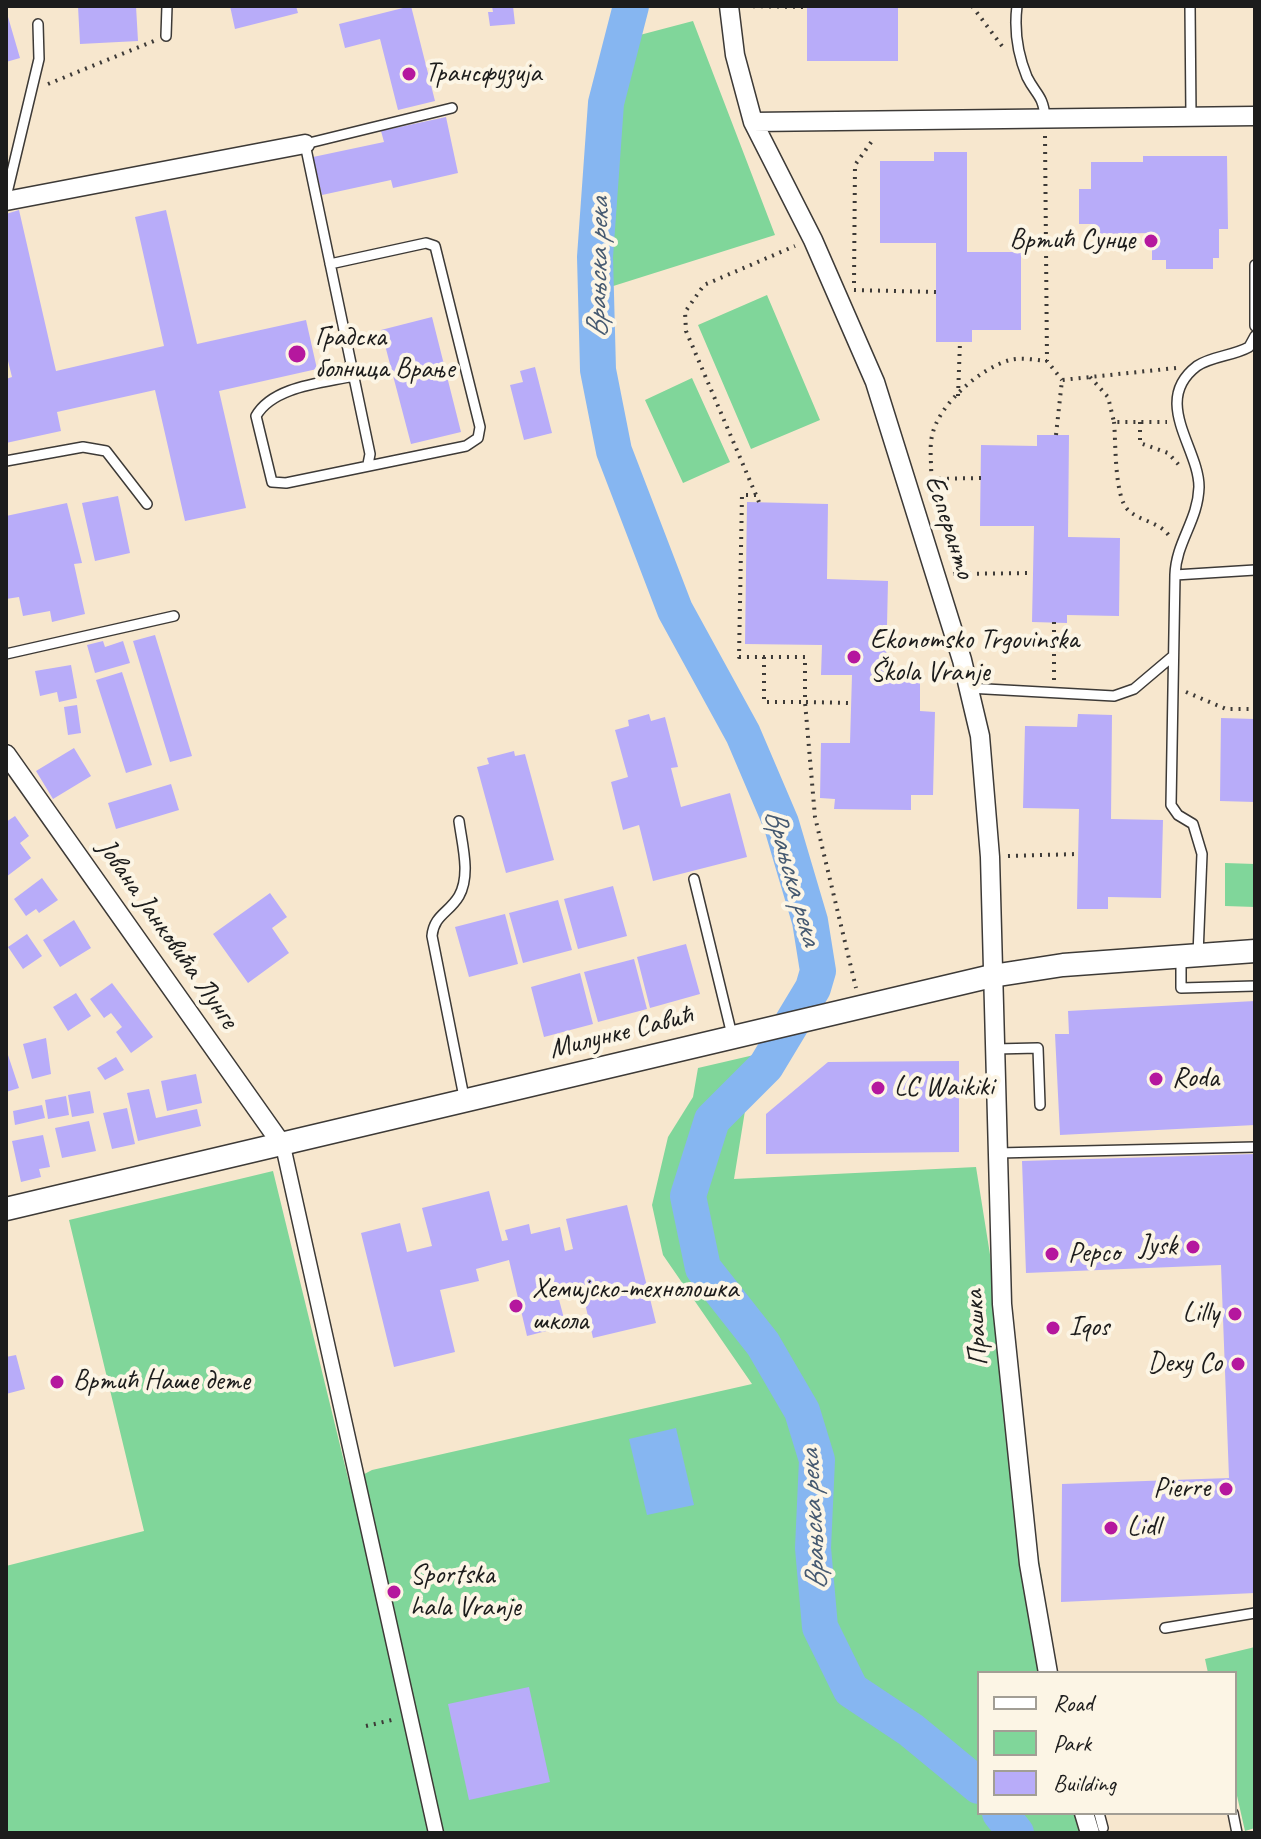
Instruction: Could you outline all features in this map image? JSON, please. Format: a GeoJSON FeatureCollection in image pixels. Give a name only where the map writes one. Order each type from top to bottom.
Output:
{"type":"FeatureCollection","features":[{"type":"Feature","properties":{"kind":"street","name":"Есперанто"},"geometry":{"type":"LineString","coordinates":[[729,6],[735,55],[753,122],[813,240],[844,290],[968,688],[984,759],[992,976]]}},
{"type":"Feature","properties":{"kind":"street"},"geometry":{"type":"LineString","coordinates":[[753,122],[1255,116]]}},
{"type":"Feature","properties":{"kind":"street"},"geometry":{"type":"LineString","coordinates":[[6,199],[305,144]]}},
{"type":"Feature","properties":{"kind":"street","name":"Јована Јанковића Лунге"},"geometry":{"type":"LineString","coordinates":[[6,754],[283,1146]]}},
{"type":"Feature","properties":{"kind":"street","name":"Милунке Савић"},"geometry":{"type":"LineString","coordinates":[[6,1209],[992,976],[1063,965],[1255,951]]}},
{"type":"Feature","properties":{"kind":"street","name":"Прашка"},"geometry":{"type":"LineString","coordinates":[[992,976],[1002,1304],[1016,1456],[1048,1671]]}},
{"type":"Feature","properties":{"kind":"street"},"geometry":{"type":"LineString","coordinates":[[283,1146],[436,1833]]}},
{"type":"Feature","properties":{"kind":"lane"},"geometry":{"type":"LineString","coordinates":[[166,36],[167,6]]}},
{"type":"Feature","properties":{"kind":"lane"},"geometry":{"type":"LineString","coordinates":[[1017,6],[1018,47],[1028,80],[1044,99],[1045,117]]}},
{"type":"Feature","properties":{"kind":"lane"},"geometry":{"type":"LineString","coordinates":[[1190,6],[1191,116]]}},
{"type":"Feature","properties":{"kind":"lane"},"geometry":{"type":"LineString","coordinates":[[6,199],[39,59],[38,24]]}},
{"type":"Feature","properties":{"kind":"lane"},"geometry":{"type":"LineString","coordinates":[[368,464],[370,454],[305,144],[452,108]]}},
{"type":"Feature","properties":{"kind":"lane"},"geometry":{"type":"LineString","coordinates":[[330,264],[426,243],[435,246],[480,427],[478,438],[466,446],[286,483],[272,482],[256,416],[262,405],[283,394],[354,376]]}},
{"type":"Feature","properties":{"kind":"lane"},"geometry":{"type":"LineString","coordinates":[[1255,265],[1255,326]]}},
{"type":"Feature","properties":{"kind":"lane"},"geometry":{"type":"LineString","coordinates":[[1255,336],[1249,347],[1198,366],[1185,380],[1177,422],[1199,482],[1197,508],[1175,554],[1171,805],[1178,815],[1193,824],[1202,854],[1190,956],[1181,988],[1255,986]]}},
{"type":"Feature","properties":{"kind":"lane"},"geometry":{"type":"LineString","coordinates":[[6,461],[83,447],[106,451],[147,504]]}},
{"type":"Feature","properties":{"kind":"lane"},"geometry":{"type":"LineString","coordinates":[[1175,575],[1255,570]]}},
{"type":"Feature","properties":{"kind":"lane"},"geometry":{"type":"LineString","coordinates":[[6,654],[174,616]]}},
{"type":"Feature","properties":{"kind":"lane"},"geometry":{"type":"LineString","coordinates":[[968,688],[1114,696],[1134,689],[1173,656]]}},
{"type":"Feature","properties":{"kind":"lane"},"geometry":{"type":"LineString","coordinates":[[459,821],[464,883],[458,898],[433,925],[432,936],[465,1102]]}},
{"type":"Feature","properties":{"kind":"lane"},"geometry":{"type":"LineString","coordinates":[[694,879],[732,1037]]}},
{"type":"Feature","properties":{"kind":"lane"},"geometry":{"type":"LineString","coordinates":[[995,1049],[1038,1048],[1040,1105]]}},
{"type":"Feature","properties":{"kind":"lane"},"geometry":{"type":"LineString","coordinates":[[998,1153],[1255,1147]]}},
{"type":"Feature","properties":{"kind":"lane"},"geometry":{"type":"LineString","coordinates":[[1165,1628],[1255,1613]]}},
{"type":"Feature","properties":{"kind":"path"},"geometry":{"type":"LineString","coordinates":[[729,6],[807,7]]}},
{"type":"Feature","properties":{"kind":"path"},"geometry":{"type":"LineString","coordinates":[[972,6],[1028,80]]}},
{"type":"Feature","properties":{"kind":"path"},"geometry":{"type":"LineString","coordinates":[[30,97],[57,77],[166,36]]}},
{"type":"Feature","properties":{"kind":"path"},"geometry":{"type":"LineString","coordinates":[[1045,117],[1047,361],[1062,380],[1056,435]]}},
{"type":"Feature","properties":{"kind":"path"},"geometry":{"type":"LineString","coordinates":[[907,118],[884,129],[867,145],[855,165],[844,290],[936,292]]}},
{"type":"Feature","properties":{"kind":"path"},"geometry":{"type":"LineString","coordinates":[[759,502],[686,331],[685,312],[704,285],[781,250],[813,240]]}},
{"type":"Feature","properties":{"kind":"path"},"geometry":{"type":"LineString","coordinates":[[958,396],[960,342]]}},
{"type":"Feature","properties":{"kind":"path"},"geometry":{"type":"LineString","coordinates":[[931,479],[932,436],[939,416],[958,396],[992,368],[1012,359],[1047,361]]}},
{"type":"Feature","properties":{"kind":"path"},"geometry":{"type":"LineString","coordinates":[[1062,380],[1198,366]]}},
{"type":"Feature","properties":{"kind":"path"},"geometry":{"type":"LineString","coordinates":[[1090,377],[1108,397],[1114,422],[1121,498],[1128,511],[1164,528],[1175,554]]}},
{"type":"Feature","properties":{"kind":"path"},"geometry":{"type":"LineString","coordinates":[[1114,422],[1177,422]]}},
{"type":"Feature","properties":{"kind":"path"},"geometry":{"type":"LineString","coordinates":[[1140,422],[1140,443],[1168,453],[1184,470]]}},
{"type":"Feature","properties":{"kind":"path"},"geometry":{"type":"LineString","coordinates":[[904,479],[981,478]]}},
{"type":"Feature","properties":{"kind":"path"},"geometry":{"type":"LineString","coordinates":[[756,495],[742,495],[739,657],[805,657],[805,702],[815,817],[856,989]]}},
{"type":"Feature","properties":{"kind":"path"},"geometry":{"type":"LineString","coordinates":[[934,574],[1033,573]]}},
{"type":"Feature","properties":{"kind":"path"},"geometry":{"type":"LineString","coordinates":[[1054,622],[1054,692]]}},
{"type":"Feature","properties":{"kind":"path"},"geometry":{"type":"LineString","coordinates":[[764,657],[764,702],[851,703]]}},
{"type":"Feature","properties":{"kind":"path"},"geometry":{"type":"LineString","coordinates":[[1173,687],[1226,709],[1255,709]]}},
{"type":"Feature","properties":{"kind":"path"},"geometry":{"type":"LineString","coordinates":[[990,857],[1078,854]]}},
{"type":"Feature","properties":{"kind":"path"},"geometry":{"type":"LineString","coordinates":[[366,1726],[410,1716]]}},
{"type":"Feature","properties":{"kind":"green space"},"geometry":{"type":"Polygon","coordinates":[[[693,21],[775,235],[607,288],[619,106],[636,36],[693,21]]]}},
{"type":"Feature","properties":{"kind":"green space"},"geometry":{"type":"Polygon","coordinates":[[[767,295],[820,420],[751,449],[698,325],[767,295]]]}},
{"type":"Feature","properties":{"kind":"green space"},"geometry":{"type":"Polygon","coordinates":[[[692,378],[730,462],[683,483],[645,400],[692,378]]]}},
{"type":"Feature","properties":{"kind":"green space"},"geometry":{"type":"Polygon","coordinates":[[[1225,863],[1255,864],[1255,907],[1225,906],[1225,863]]]}},
{"type":"Feature","properties":{"kind":"green space"},"geometry":{"type":"Polygon","coordinates":[[[754,1055],[734,1179],[976,1167],[1057,1671],[977,1671],[977,1815],[1090,1815],[1094,1833],[6,1833],[6,1566],[144,1531],[69,1220],[273,1171],[349,1482],[372,1470],[752,1384],[663,1255],[652,1205],[668,1137],[693,1097],[698,1068],[754,1055]]]}},
{"type":"Feature","properties":{"kind":"green space"},"geometry":{"type":"Polygon","coordinates":[[[1255,1647],[1255,1828],[1245,1831],[1237,1796],[1237,1671],[1208,1671],[1205,1659],[1255,1647]]]}},
{"type":"Feature","properties":{"kind":"water"},"geometry":{"type":"Polygon","coordinates":[[[676,1428],[694,1505],[647,1515],[629,1439],[676,1428]]]}},
{"type":"Feature","properties":{"kind":"building"},"geometry":{"type":"Polygon","coordinates":[[[78,6],[136,6],[138,41],[80,44],[78,6]]]}},
{"type":"Feature","properties":{"kind":"building"},"geometry":{"type":"Polygon","coordinates":[[[230,6],[296,6],[298,13],[235,29],[230,6]]]}},
{"type":"Feature","properties":{"kind":"building","name":"Трансфузија"},"geometry":{"type":"Polygon","coordinates":[[[411,6],[435,101],[398,110],[380,39],[345,48],[339,24],[411,6]]]}},
{"type":"Feature","properties":{"kind":"building"},"geometry":{"type":"Polygon","coordinates":[[[492,6],[513,6],[515,24],[490,26],[488,12],[493,12],[492,6]]]}},
{"type":"Feature","properties":{"kind":"building"},"geometry":{"type":"Polygon","coordinates":[[[807,6],[898,6],[898,61],[807,61],[807,6]]]}},
{"type":"Feature","properties":{"kind":"building"},"geometry":{"type":"Polygon","coordinates":[[[6,10],[20,58],[6,62],[6,10]]]}},
{"type":"Feature","properties":{"kind":"building"},"geometry":{"type":"Polygon","coordinates":[[[446,117],[458,173],[393,188],[391,180],[322,195],[313,157],[384,142],[381,131],[446,117]]]}},
{"type":"Feature","properties":{"kind":"building"},"geometry":{"type":"Polygon","coordinates":[[[934,152],[967,152],[967,252],[1021,252],[1021,330],[972,330],[972,342],[936,342],[936,243],[880,243],[880,161],[934,161],[934,152]]]}},
{"type":"Feature","properties":{"kind":"building"},"geometry":{"type":"Polygon","coordinates":[[[1143,156],[1227,156],[1228,229],[1219,229],[1219,258],[1213,258],[1213,269],[1166,269],[1166,260],[1152,260],[1152,233],[1092,234],[1092,224],[1079,224],[1079,189],[1091,189],[1091,162],[1143,162],[1143,156]]]}},
{"type":"Feature","properties":{"kind":"building"},"geometry":{"type":"Polygon","coordinates":[[[19,210],[56,371],[164,346],[135,217],[166,210],[197,344],[306,320],[317,369],[219,391],[246,508],[185,521],[155,390],[57,412],[61,431],[6,443],[6,379],[12,377],[6,353],[6,214],[19,210]]]}},
{"type":"Feature","properties":{"kind":"building"},"geometry":{"type":"Polygon","coordinates":[[[432,317],[461,432],[411,444],[381,330],[432,317]]]}},
{"type":"Feature","properties":{"kind":"building"},"geometry":{"type":"Polygon","coordinates":[[[535,367],[552,433],[524,440],[510,385],[523,382],[520,371],[535,367]]]}},
{"type":"Feature","properties":{"kind":"building"},"geometry":{"type":"Polygon","coordinates":[[[1037,435],[1069,435],[1068,537],[1120,538],[1119,616],[1067,615],[1067,623],[1032,622],[1034,526],[980,526],[981,445],[1037,446],[1037,435]]]}},
{"type":"Feature","properties":{"kind":"building"},"geometry":{"type":"Polygon","coordinates":[[[118,496],[130,553],[95,561],[82,503],[118,496]]]}},
{"type":"Feature","properties":{"kind":"building","name":"Ekonomsko Trgovinska Škola Vranje"},"geometry":{"type":"Polygon","coordinates":[[[747,502],[828,504],[827,579],[888,581],[886,670],[920,670],[920,711],[935,712],[933,795],[911,795],[911,810],[834,809],[835,799],[820,798],[821,743],[850,743],[852,675],[821,675],[822,645],[745,644],[747,502]]]}},
{"type":"Feature","properties":{"kind":"building"},"geometry":{"type":"Polygon","coordinates":[[[67,503],[82,563],[74,564],[85,614],[52,622],[50,611],[23,616],[19,597],[6,599],[6,516],[67,503]]]}},
{"type":"Feature","properties":{"kind":"building"},"geometry":{"type":"Polygon","coordinates":[[[155,635],[192,756],[170,762],[133,641],[155,635]]]}},
{"type":"Feature","properties":{"kind":"building"},"geometry":{"type":"Polygon","coordinates":[[[103,641],[105,647],[123,641],[130,663],[95,673],[87,645],[103,641]]]}},
{"type":"Feature","properties":{"kind":"building"},"geometry":{"type":"Polygon","coordinates":[[[71,665],[77,698],[59,702],[57,692],[40,696],[35,671],[71,665]]]}},
{"type":"Feature","properties":{"kind":"building"},"geometry":{"type":"Polygon","coordinates":[[[122,672],[152,765],[126,773],[96,680],[122,672]]]}},
{"type":"Feature","properties":{"kind":"building"},"geometry":{"type":"Polygon","coordinates":[[[77,705],[81,733],[68,735],[64,707],[77,705]]]}},
{"type":"Feature","properties":{"kind":"building"},"geometry":{"type":"Polygon","coordinates":[[[649,714],[651,721],[665,717],[678,767],[671,768],[681,807],[730,793],[747,857],[653,881],[639,825],[623,830],[611,782],[628,777],[615,730],[629,726],[628,720],[649,714]]]}},
{"type":"Feature","properties":{"kind":"building"},"geometry":{"type":"Polygon","coordinates":[[[1078,714],[1112,715],[1111,819],[1163,820],[1161,898],[1108,897],[1108,909],[1077,909],[1079,809],[1023,808],[1025,726],[1077,727],[1078,714]]]}},
{"type":"Feature","properties":{"kind":"building"},"geometry":{"type":"Polygon","coordinates":[[[1221,718],[1255,719],[1255,802],[1220,801],[1221,718]]]}},
{"type":"Feature","properties":{"kind":"building"},"geometry":{"type":"Polygon","coordinates":[[[74,748],[91,776],[53,799],[36,771],[74,748]]]}},
{"type":"Feature","properties":{"kind":"building"},"geometry":{"type":"Polygon","coordinates":[[[514,751],[515,756],[525,754],[554,860],[506,873],[477,767],[489,764],[487,758],[514,751]]]}},
{"type":"Feature","properties":{"kind":"building"},"geometry":{"type":"Polygon","coordinates":[[[171,784],[179,810],[116,829],[108,803],[171,784]]]}},
{"type":"Feature","properties":{"kind":"building"},"geometry":{"type":"Polygon","coordinates":[[[15,816],[29,836],[20,843],[31,858],[6,877],[6,822],[15,816]]]}},
{"type":"Feature","properties":{"kind":"building"},"geometry":{"type":"Polygon","coordinates":[[[42,878],[58,900],[39,913],[36,909],[26,916],[14,899],[42,878]]]}},
{"type":"Feature","properties":{"kind":"building"},"geometry":{"type":"Polygon","coordinates":[[[613,886],[627,936],[578,949],[564,899],[613,886]]]}},
{"type":"Feature","properties":{"kind":"building"},"geometry":{"type":"Polygon","coordinates":[[[270,893],[287,917],[272,928],[289,953],[248,983],[213,934],[270,893]]]}},
{"type":"Feature","properties":{"kind":"building"},"geometry":{"type":"Polygon","coordinates":[[[558,900],[572,950],[523,963],[509,913],[558,900]]]}},
{"type":"Feature","properties":{"kind":"building"},"geometry":{"type":"Polygon","coordinates":[[[505,914],[518,964],[469,977],[455,927],[505,914]]]}},
{"type":"Feature","properties":{"kind":"building"},"geometry":{"type":"Polygon","coordinates":[[[74,920],[91,948],[60,967],[43,940],[74,920]]]}},
{"type":"Feature","properties":{"kind":"building"},"geometry":{"type":"Polygon","coordinates":[[[27,934],[42,956],[23,969],[8,947],[27,934]]]}},
{"type":"Feature","properties":{"kind":"building"},"geometry":{"type":"Polygon","coordinates":[[[686,944],[700,994],[650,1008],[637,957],[686,944]]]}},
{"type":"Feature","properties":{"kind":"building"},"geometry":{"type":"Polygon","coordinates":[[[634,959],[647,1009],[598,1022],[584,972],[634,959]]]}},
{"type":"Feature","properties":{"kind":"building"},"geometry":{"type":"Polygon","coordinates":[[[580,973],[593,1024],[544,1037],[531,987],[580,973]]]}},
{"type":"Feature","properties":{"kind":"building"},"geometry":{"type":"Polygon","coordinates":[[[112,983],[153,1037],[131,1053],[116,1032],[122,1027],[111,1013],[104,1018],[90,999],[112,983]]]}},
{"type":"Feature","properties":{"kind":"building"},"geometry":{"type":"Polygon","coordinates":[[[76,993],[91,1016],[68,1031],[53,1007],[76,993]]]}},
{"type":"Feature","properties":{"kind":"building","name":"Roda"},"geometry":{"type":"Polygon","coordinates":[[[1255,1001],[1255,1125],[1060,1135],[1055,1034],[1069,1034],[1068,1011],[1255,1001]]]}},
{"type":"Feature","properties":{"kind":"building"},"geometry":{"type":"Polygon","coordinates":[[[46,1038],[51,1074],[32,1079],[23,1044],[46,1038]]]}},
{"type":"Feature","properties":{"kind":"building"},"geometry":{"type":"Polygon","coordinates":[[[6,1049],[19,1088],[6,1092],[6,1049]]]}},
{"type":"Feature","properties":{"kind":"building"},"geometry":{"type":"Polygon","coordinates":[[[116,1057],[124,1070],[105,1080],[97,1068],[116,1057]]]}},
{"type":"Feature","properties":{"kind":"building","name":"LC Waikiki"},"geometry":{"type":"Polygon","coordinates":[[[959,1061],[959,1152],[766,1154],[766,1114],[828,1062],[959,1061]]]}},
{"type":"Feature","properties":{"kind":"building"},"geometry":{"type":"Polygon","coordinates":[[[196,1074],[202,1103],[167,1111],[161,1081],[196,1074]]]}},
{"type":"Feature","properties":{"kind":"building"},"geometry":{"type":"Polygon","coordinates":[[[149,1089],[156,1118],[197,1109],[201,1126],[138,1141],[127,1093],[149,1089]]]}},
{"type":"Feature","properties":{"kind":"building"},"geometry":{"type":"Polygon","coordinates":[[[90,1091],[94,1113],[72,1117],[68,1095],[90,1091]]]}},
{"type":"Feature","properties":{"kind":"building"},"geometry":{"type":"Polygon","coordinates":[[[66,1096],[69,1115],[48,1119],[45,1100],[66,1096]]]}},
{"type":"Feature","properties":{"kind":"building"},"geometry":{"type":"Polygon","coordinates":[[[42,1105],[45,1118],[15,1125],[13,1111],[42,1105]]]}},
{"type":"Feature","properties":{"kind":"building"},"geometry":{"type":"Polygon","coordinates":[[[127,1108],[135,1144],[112,1149],[103,1113],[127,1108]]]}},
{"type":"Feature","properties":{"kind":"building"},"geometry":{"type":"Polygon","coordinates":[[[89,1121],[96,1151],[62,1158],[55,1128],[89,1121]]]}},
{"type":"Feature","properties":{"kind":"building"},"geometry":{"type":"Polygon","coordinates":[[[43,1135],[50,1167],[39,1169],[41,1177],[21,1182],[12,1141],[43,1135]]]}},
{"type":"Feature","properties":{"kind":"building"},"geometry":{"type":"Polygon","coordinates":[[[1255,1154],[1255,1593],[1061,1602],[1062,1484],[1229,1478],[1221,1265],[1026,1273],[1022,1161],[1255,1154]]]}},
{"type":"Feature","properties":{"kind":"building"},"geometry":{"type":"Polygon","coordinates":[[[489,1191],[502,1241],[508,1240],[505,1230],[529,1224],[531,1234],[560,1227],[565,1251],[573,1249],[566,1219],[627,1205],[656,1323],[593,1338],[581,1286],[557,1292],[566,1326],[527,1336],[509,1260],[476,1269],[479,1281],[440,1290],[455,1352],[394,1367],[361,1233],[400,1223],[407,1252],[432,1246],[422,1208],[489,1191]]]}},
{"type":"Feature","properties":{"kind":"building"},"geometry":{"type":"Polygon","coordinates":[[[16,1355],[25,1389],[6,1394],[6,1357],[16,1355]]]}},
{"type":"Feature","properties":{"kind":"building"},"geometry":{"type":"Polygon","coordinates":[[[529,1687],[550,1782],[469,1800],[448,1704],[529,1687]]]}},
{"type":"Feature","properties":{"kind":"waterway","name":"Врањска река"},"geometry":{"type":"LineString","coordinates":[[631,6],[606,103],[595,257],[598,370],[614,451],[675,610],[743,734],[781,823],[810,921],[818,971],[813,988],[766,1066],[712,1120],[688,1196],[703,1268],[763,1344],[802,1411],[817,1460],[813,1548],[820,1627],[851,1690],[911,1730],[977,1784]]}},
{"type":"Feature","properties":{"kind":"waterway","name":"Врањска река"},"geometry":{"type":"LineString","coordinates":[[1002,1815],[1016,1833]]}},
{"type":"Feature","properties":{"kind":"place","name":"Трансфузија"},"geometry":{"type":"Point","coordinates":[409,74]}},
{"type":"Feature","properties":{"kind":"place","name":"Вртић Сунце"},"geometry":{"type":"Point","coordinates":[1151,241]}},
{"type":"Feature","properties":{"kind":"place","name":"Градска болница Врање"},"geometry":{"type":"Point","coordinates":[297,354]}},
{"type":"Feature","properties":{"kind":"place","name":"Ekonomsko Trgovinska Škola Vranje"},"geometry":{"type":"Point","coordinates":[854,657]}},
{"type":"Feature","properties":{"kind":"place","name":"Roda"},"geometry":{"type":"Point","coordinates":[1156,1079]}},
{"type":"Feature","properties":{"kind":"place","name":"LC Waikiki"},"geometry":{"type":"Point","coordinates":[878,1088]}},
{"type":"Feature","properties":{"kind":"place","name":"Jysk"},"geometry":{"type":"Point","coordinates":[1193,1247]}},
{"type":"Feature","properties":{"kind":"place","name":"Pepco"},"geometry":{"type":"Point","coordinates":[1052,1254]}},
{"type":"Feature","properties":{"kind":"place","name":"Хемијско-технолошка школа"},"geometry":{"type":"Point","coordinates":[516,1306]}},
{"type":"Feature","properties":{"kind":"place","name":"Lilly"},"geometry":{"type":"Point","coordinates":[1235,1314]}},
{"type":"Feature","properties":{"kind":"place","name":"Iqos"},"geometry":{"type":"Point","coordinates":[1053,1328]}},
{"type":"Feature","properties":{"kind":"place","name":"Dexy Co"},"geometry":{"type":"Point","coordinates":[1238,1364]}},
{"type":"Feature","properties":{"kind":"place","name":"Вртић Наше дете"},"geometry":{"type":"Point","coordinates":[57,1382]}},
{"type":"Feature","properties":{"kind":"place","name":"Pierre"},"geometry":{"type":"Point","coordinates":[1226,1489]}},
{"type":"Feature","properties":{"kind":"place","name":"Lidl"},"geometry":{"type":"Point","coordinates":[1111,1528]}},
{"type":"Feature","properties":{"kind":"place","name":"Sportska hala Vranje"},"geometry":{"type":"Point","coordinates":[394,1592]}}]}
